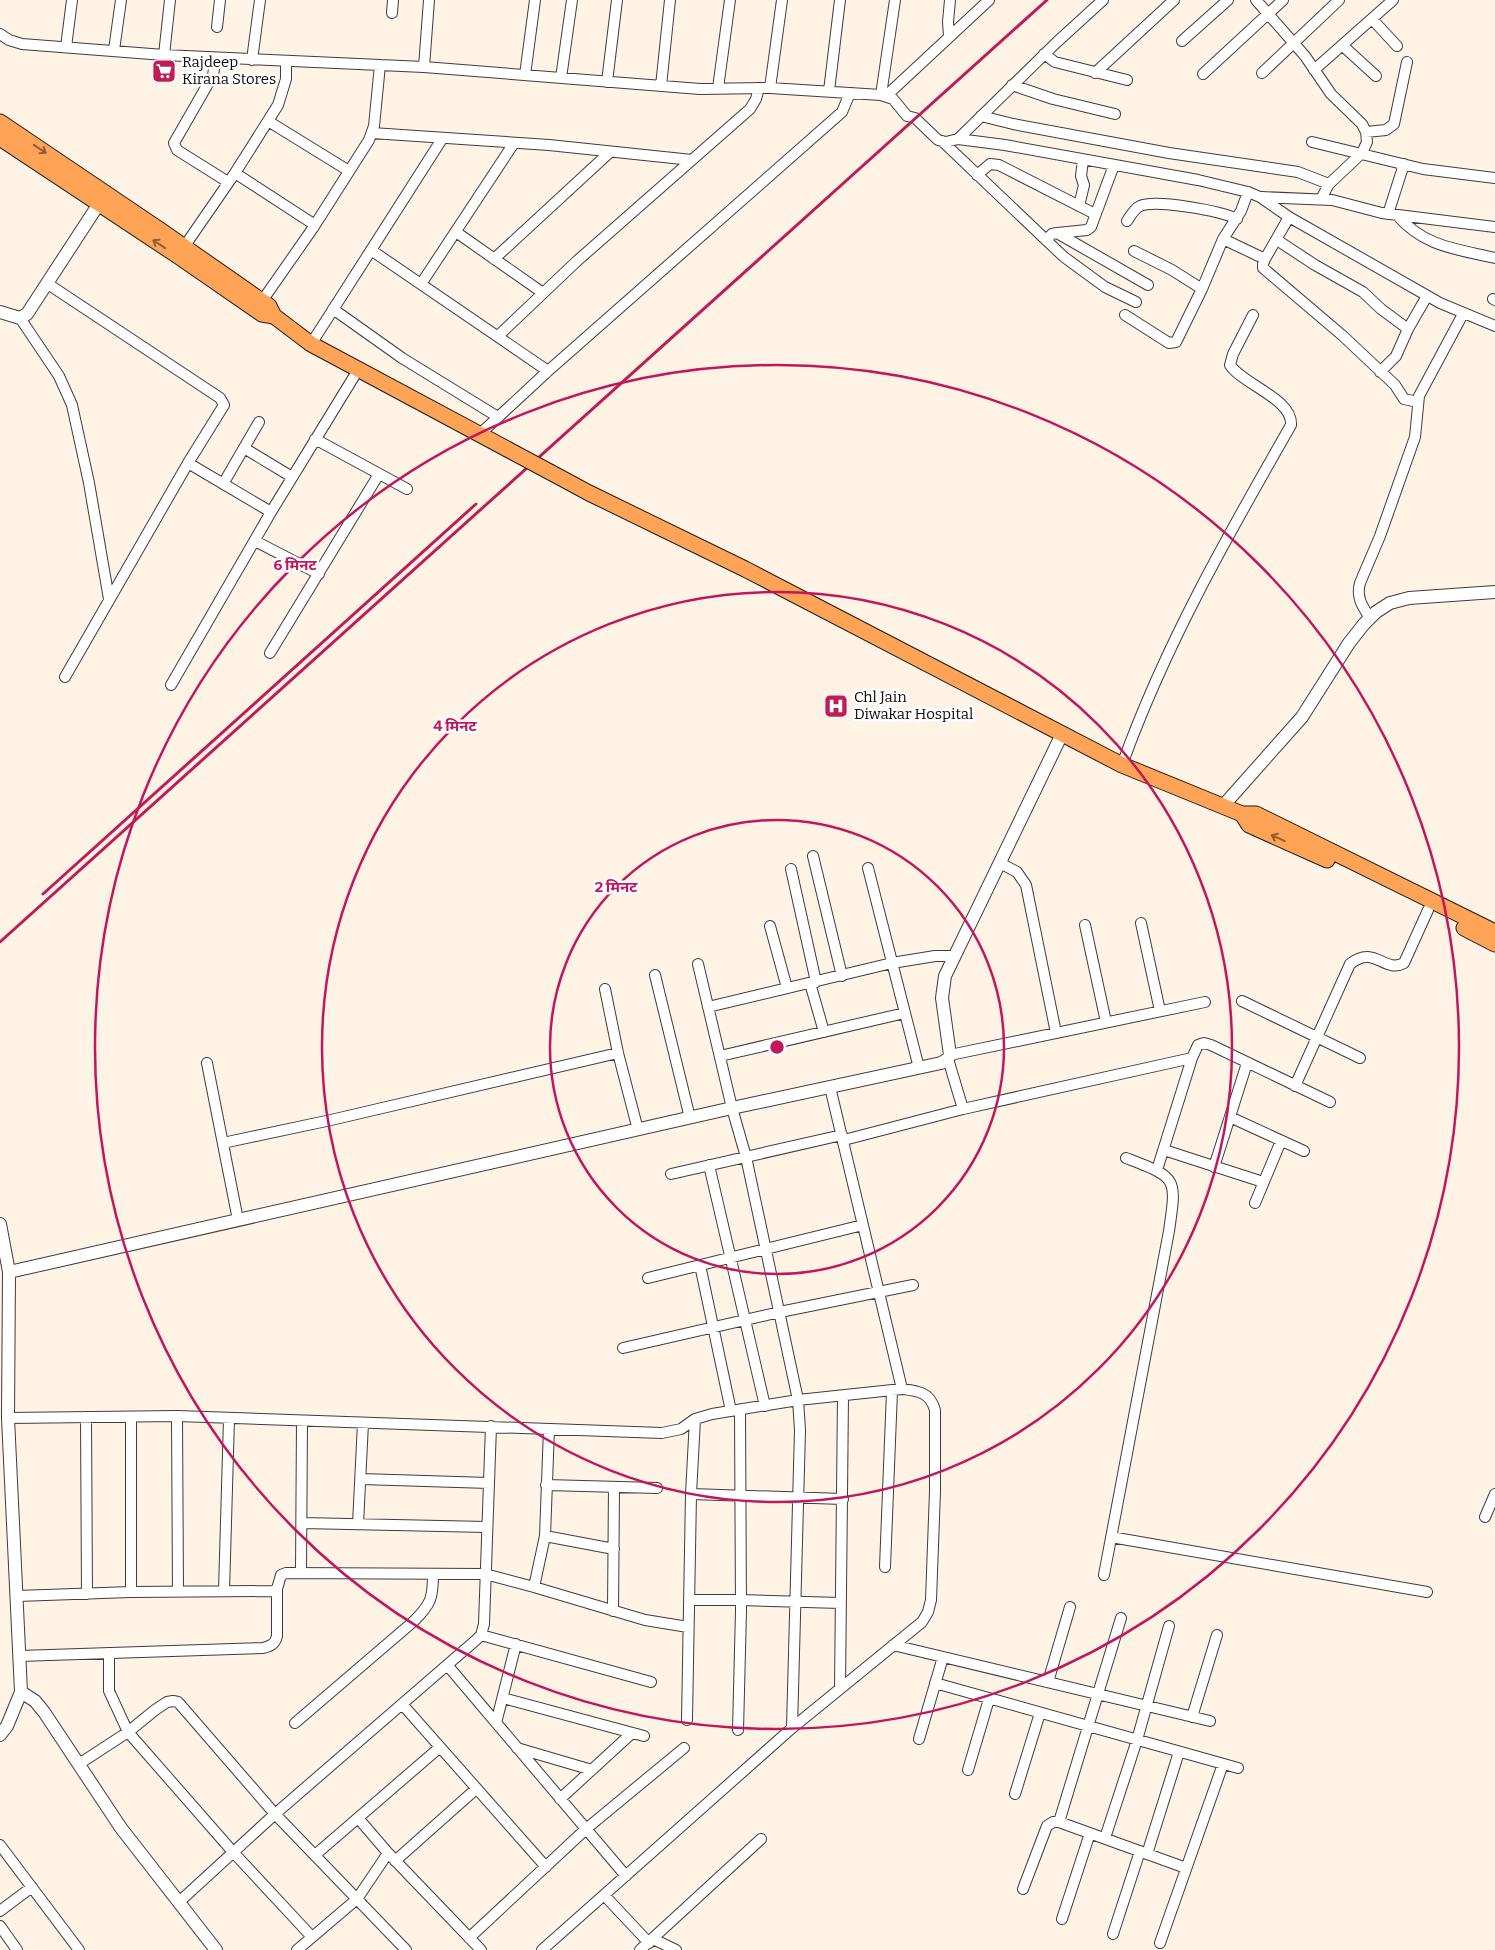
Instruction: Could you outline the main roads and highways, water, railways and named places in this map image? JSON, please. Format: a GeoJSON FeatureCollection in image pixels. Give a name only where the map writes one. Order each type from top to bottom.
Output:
{"type":"FeatureCollection","features":[{"type":"Feature","properties":{"kind":"main road"},"geometry":{"type":"LineString","coordinates":[[0,122],[262,314],[274,316]]}},
{"type":"Feature","properties":{"kind":"main road"},"geometry":{"type":"LineString","coordinates":[[0,138],[184,247],[269,306],[274,316],[311,344],[589,493],[745,569],[1122,765],[1242,814],[1256,814],[1495,932]]}},
{"type":"Feature","properties":{"kind":"main road"},"geometry":{"type":"LineString","coordinates":[[1242,814],[1250,825],[1335,863],[1495,944]]}},
{"type":"Feature","properties":{"kind":"railway"},"geometry":{"type":"LineString","coordinates":[[0,942],[1047,0]]}},
{"type":"Feature","properties":{"kind":"railway"},"geometry":{"type":"LineString","coordinates":[[43,894],[476,504]]}},
{"type":"Feature","properties":{"kind":"place","name":"Rajdeep Kirana Stores"},"geometry":{"type":"Point","coordinates":[164,71]}},
{"type":"Feature","properties":{"kind":"place","name":"Chl Jain Diwakar Hospital"},"geometry":{"type":"Point","coordinates":[836,706]}}]}
